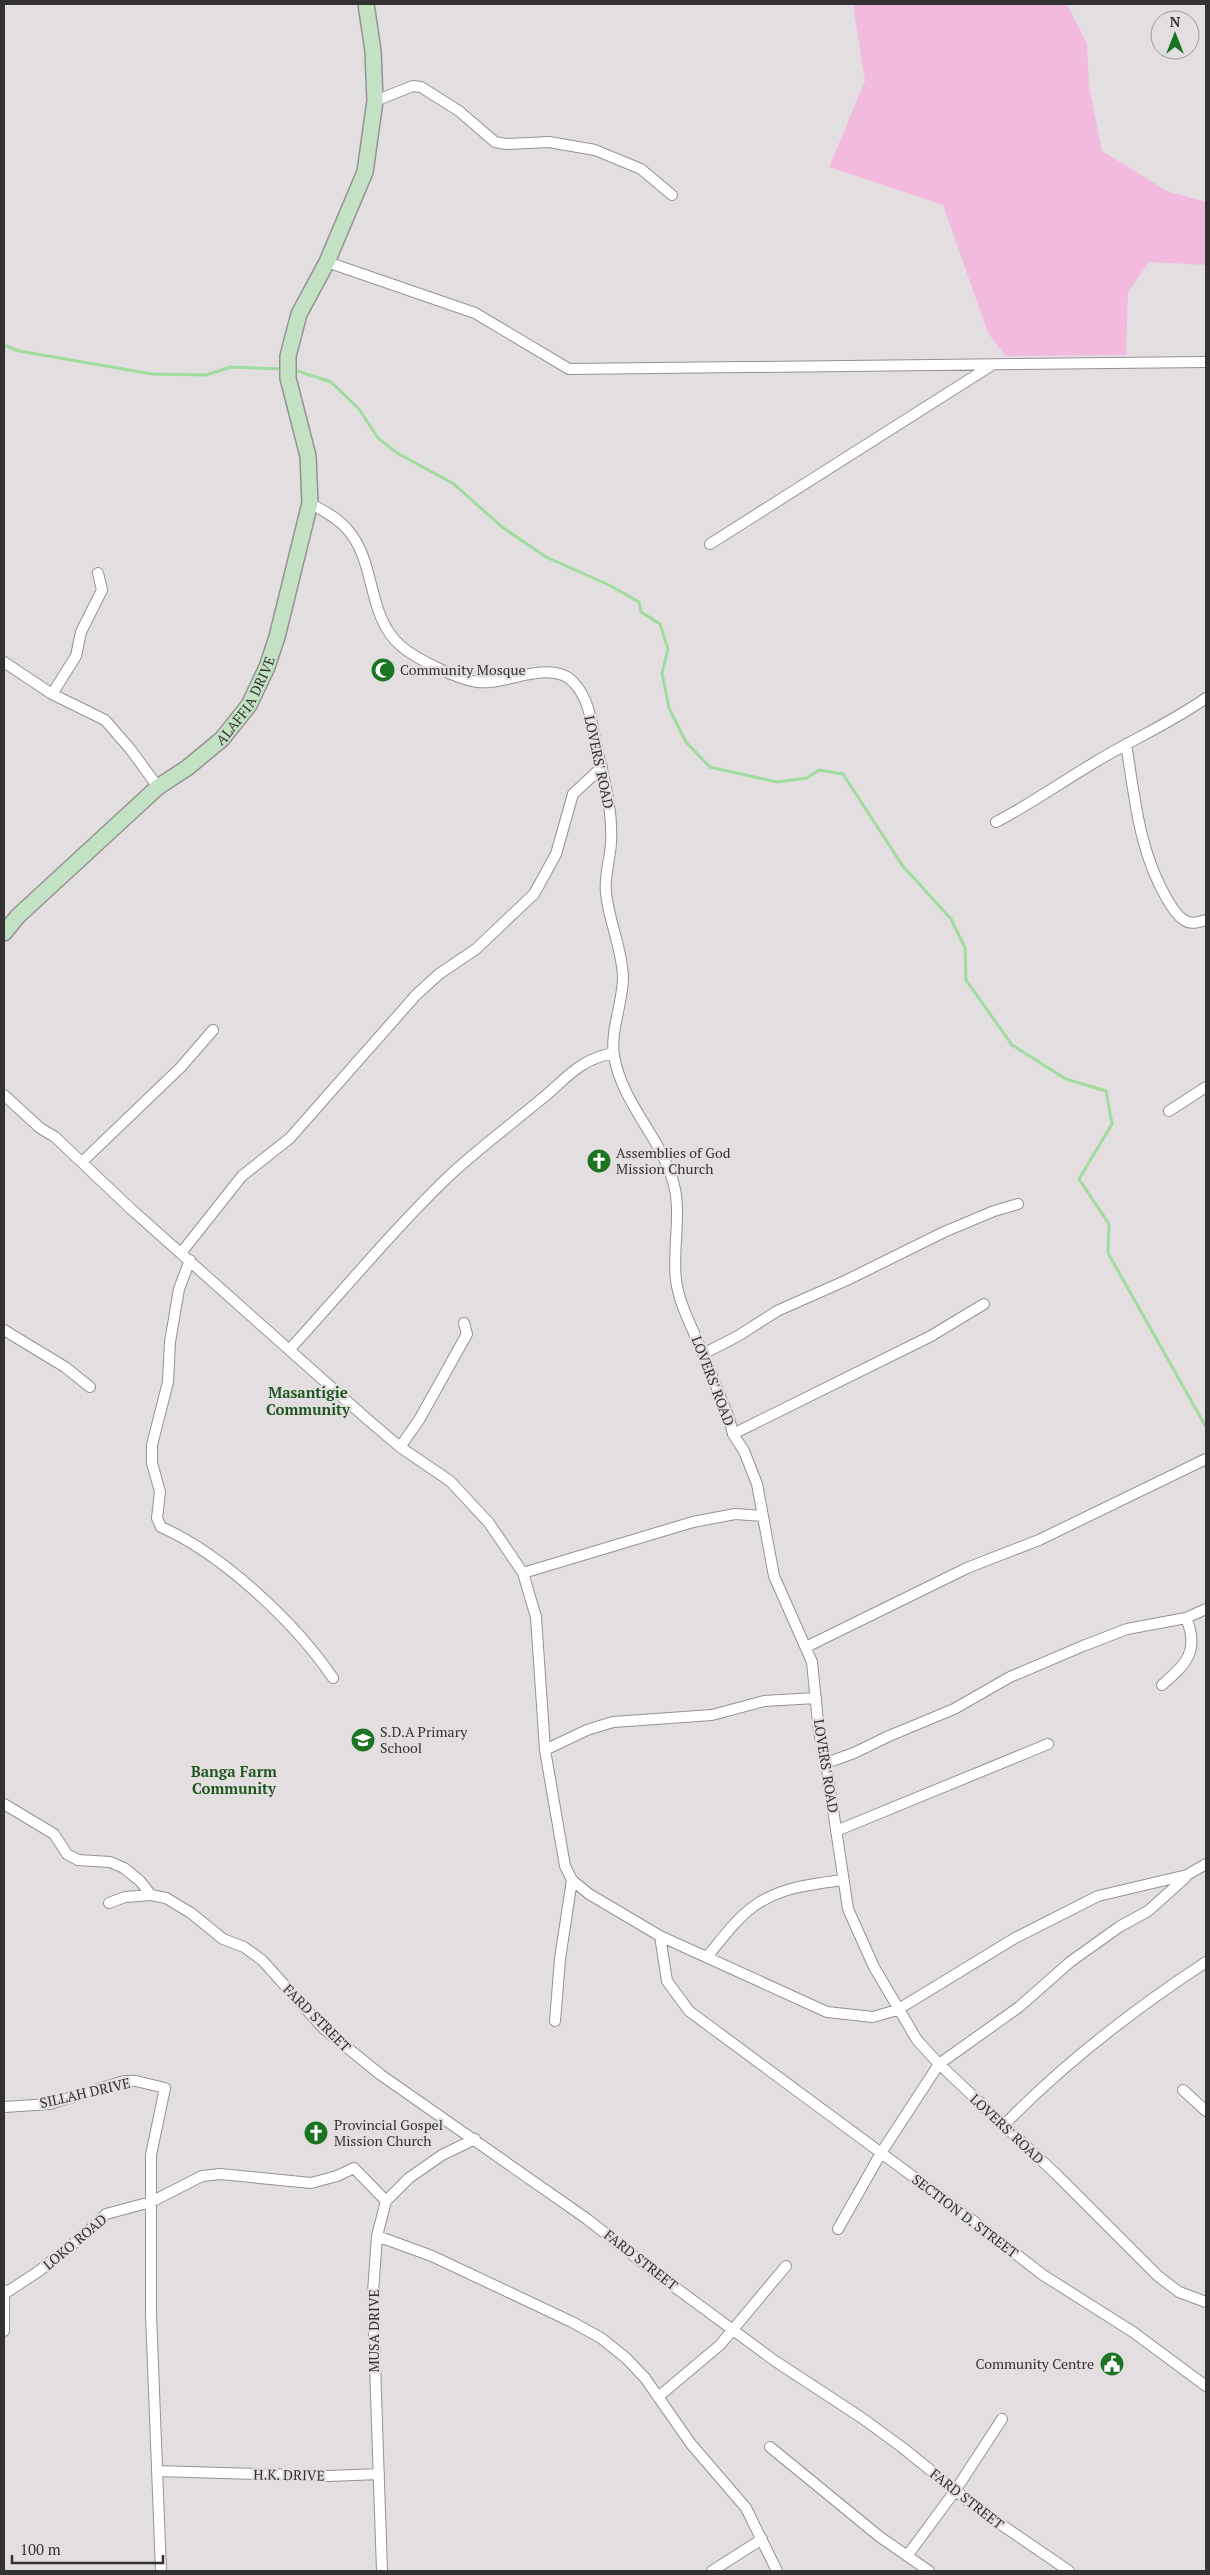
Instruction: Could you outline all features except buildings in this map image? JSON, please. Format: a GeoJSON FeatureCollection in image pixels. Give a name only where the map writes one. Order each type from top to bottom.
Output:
{"type":"FeatureCollection","features":[{"type":"Feature","properties":{"kind":"street","name":"ALAFFIA DRIVE"},"geometry":{"type":"LineString","coordinates":[[4,933],[18,916],[158,787],[186,768],[222,739],[249,705],[267,667],[278,637],[310,503],[308,456],[288,378],[288,356],[299,314],[327,262],[365,172],[375,101],[373,50],[366,4]]}},
{"type":"Feature","properties":{"kind":"street"},"geometry":{"type":"LineString","coordinates":[[375,101],[413,86],[421,87],[459,111],[500,144],[540,142],[595,150],[642,170],[672,195]]}},
{"type":"Feature","properties":{"kind":"street"},"geometry":{"type":"LineString","coordinates":[[327,262],[475,313],[570,369],[1206,362]]}},
{"type":"Feature","properties":{"kind":"street"},"geometry":{"type":"LineString","coordinates":[[710,544],[993,364]]}},
{"type":"Feature","properties":{"kind":"street","name":"LOVERS' ROAD"},"geometry":{"type":"LineString","coordinates":[[310,503],[336,518],[349,531],[370,575],[382,622],[401,646],[448,671],[476,682],[488,683],[523,674],[545,672],[573,681],[583,696],[602,767],[611,814],[611,843],[606,891],[622,959],[623,981],[614,1052],[627,1096],[665,1161],[674,1182],[676,1282],[684,1309],[729,1418],[733,1434],[744,1451],[753,1474],[774,1576],[812,1662],[819,1732],[826,1763],[848,1909],[874,1967],[917,2040],[939,2064],[1056,2174],[1158,2276],[1179,2292],[1206,2302]]}},
{"type":"Feature","properties":{"kind":"street"},"geometry":{"type":"LineString","coordinates":[[52,694],[76,656],[81,632],[102,590],[98,573]]}},
{"type":"Feature","properties":{"kind":"street"},"geometry":{"type":"LineString","coordinates":[[4,662],[52,694],[105,720],[131,750],[158,787]]}},
{"type":"Feature","properties":{"kind":"street"},"geometry":{"type":"LineString","coordinates":[[996,822],[1126,744],[1178,717],[1206,698]]}},
{"type":"Feature","properties":{"kind":"street"},"geometry":{"type":"LineString","coordinates":[[1126,744],[1142,838],[1157,882],[1183,920],[1197,923],[1206,920]]}},
{"type":"Feature","properties":{"kind":"street"},"geometry":{"type":"LineString","coordinates":[[181,1253],[242,1176],[290,1138],[416,995],[439,974],[476,949],[530,899],[556,854],[573,794],[602,767]]}},
{"type":"Feature","properties":{"kind":"street"},"geometry":{"type":"LineString","coordinates":[[82,1162],[181,1067],[213,1030]]}},
{"type":"Feature","properties":{"kind":"street"},"geometry":{"type":"LineString","coordinates":[[290,1349],[449,1176],[496,1134],[540,1101],[579,1066],[594,1057],[614,1052]]}},
{"type":"Feature","properties":{"kind":"street"},"geometry":{"type":"LineString","coordinates":[[1169,1110],[1206,1087]]}},
{"type":"Feature","properties":{"kind":"street"},"geometry":{"type":"LineString","coordinates":[[4,1095],[40,1128],[56,1137],[181,1253],[400,1446],[450,1480],[489,1523],[523,1573],[536,1617],[545,1750],[565,1866],[572,1880],[589,1894],[660,1936],[742,1971],[827,2012],[873,2017],[898,2010],[1016,1938],[1098,1896],[1187,1875]]}},
{"type":"Feature","properties":{"kind":"street"},"geometry":{"type":"LineString","coordinates":[[703,1354],[738,1336],[776,1311],[847,1280],[944,1232],[994,1211],[1018,1204]]}},
{"type":"Feature","properties":{"kind":"street"},"geometry":{"type":"LineString","coordinates":[[190,1260],[179,1289],[170,1342],[168,1382],[152,1445],[152,1463],[160,1492],[157,1518],[160,1527],[190,1540],[269,1604],[308,1644],[333,1678]]}},
{"type":"Feature","properties":{"kind":"street"},"geometry":{"type":"LineString","coordinates":[[733,1434],[931,1336],[984,1304]]}},
{"type":"Feature","properties":{"kind":"street"},"geometry":{"type":"LineString","coordinates":[[400,1446],[419,1420],[467,1334],[464,1323]]}},
{"type":"Feature","properties":{"kind":"street"},"geometry":{"type":"LineString","coordinates":[[4,1330],[65,1367],[90,1387]]}},
{"type":"Feature","properties":{"kind":"street"},"geometry":{"type":"LineString","coordinates":[[806,1647],[967,1568],[1039,1540],[1203,1460]]}},
{"type":"Feature","properties":{"kind":"street"},"geometry":{"type":"LineString","coordinates":[[523,1573],[693,1522],[735,1514],[763,1516]]}},
{"type":"Feature","properties":{"kind":"street"},"geometry":{"type":"LineString","coordinates":[[826,1763],[854,1753],[954,1709],[1010,1677],[1083,1646],[1127,1629],[1186,1618],[1206,1609]]}},
{"type":"Feature","properties":{"kind":"street"},"geometry":{"type":"LineString","coordinates":[[1162,1685],[1184,1666],[1192,1634],[1186,1618]]}},
{"type":"Feature","properties":{"kind":"street"},"geometry":{"type":"LineString","coordinates":[[545,1750],[587,1730],[613,1722],[712,1715],[764,1701],[816,1698]]}},
{"type":"Feature","properties":{"kind":"street"},"geometry":{"type":"LineString","coordinates":[[836,1830],[1048,1744]]}},
{"type":"Feature","properties":{"kind":"street"},"geometry":{"type":"LineString","coordinates":[[4,1804],[54,1834],[67,1854],[78,1860],[110,1862],[124,1868],[140,1881],[151,1895]]}},
{"type":"Feature","properties":{"kind":"street"},"geometry":{"type":"LineString","coordinates":[[838,2229],[881,2153],[939,2064],[1020,2007],[1070,1962],[1119,1928],[1148,1911],[1187,1875],[1206,1864]]}},
{"type":"Feature","properties":{"kind":"street"},"geometry":{"type":"LineString","coordinates":[[555,2021],[560,1959],[572,1880]]}},
{"type":"Feature","properties":{"kind":"street"},"geometry":{"type":"LineString","coordinates":[[707,1957],[754,1906],[781,1892],[843,1880]]}},
{"type":"Feature","properties":{"kind":"street"},"geometry":{"type":"LineString","coordinates":[[109,1903],[125,1897],[151,1895]]}},
{"type":"Feature","properties":{"kind":"street","name":"FARD STREET"},"geometry":{"type":"LineString","coordinates":[[151,1895],[166,1898],[191,1913],[223,1939],[244,1947],[262,1960],[323,2028],[380,2075],[475,2138],[587,2218],[657,2274],[775,2361],[829,2395],[896,2443],[955,2491],[1069,2571]]}},
{"type":"Feature","properties":{"kind":"street","name":"SECTION D. STREET"},"geometry":{"type":"LineString","coordinates":[[660,1936],[667,1981],[676,1996],[689,2011],[1043,2275],[1133,2332],[1206,2386]]}},
{"type":"Feature","properties":{"kind":"street"},"geometry":{"type":"LineString","coordinates":[[1003,2126],[1042,2086],[1098,2040],[1156,1995],[1206,1962]]}},
{"type":"Feature","properties":{"kind":"street","name":"SILLAH DRIVE"},"geometry":{"type":"LineString","coordinates":[[4,2107],[50,2104],[124,2081],[136,2081],[165,2088],[151,2155],[151,2202]]}},
{"type":"Feature","properties":{"kind":"street"},"geometry":{"type":"LineString","coordinates":[[1183,2090],[1206,2112]]}},
{"type":"Feature","properties":{"kind":"street"},"geometry":{"type":"LineString","coordinates":[[386,2201],[409,2178],[442,2155],[475,2138]]}},
{"type":"Feature","properties":{"kind":"street","name":"LOKO ROAD"},"geometry":{"type":"LineString","coordinates":[[4,2292],[38,2272],[83,2236],[106,2214],[151,2202],[202,2176],[220,2174],[311,2183],[337,2176],[354,2168],[386,2201]]}},
{"type":"Feature","properties":{"kind":"street","name":"MUSA DRIVE"},"geometry":{"type":"LineString","coordinates":[[382,2571],[374,2326],[377,2236],[386,2201]]}},
{"type":"Feature","properties":{"kind":"street"},"geometry":{"type":"LineString","coordinates":[[151,2202],[151,2314],[161,2571]]}},
{"type":"Feature","properties":{"kind":"street"},"geometry":{"type":"LineString","coordinates":[[377,2236],[432,2256],[601,2338],[626,2358],[645,2378],[689,2441],[746,2508],[777,2571]]}},
{"type":"Feature","properties":{"kind":"street"},"geometry":{"type":"LineString","coordinates":[[658,2398],[706,2358],[734,2330],[786,2266]]}},
{"type":"Feature","properties":{"kind":"street"},"geometry":{"type":"LineString","coordinates":[[4,2292],[4,2331]]}},
{"type":"Feature","properties":{"kind":"street"},"geometry":{"type":"LineString","coordinates":[[907,2556],[955,2491],[1002,2419]]}},
{"type":"Feature","properties":{"kind":"street"},"geometry":{"type":"LineString","coordinates":[[770,2447],[907,2556],[929,2571]]}},
{"type":"Feature","properties":{"kind":"street","name":"H.K. DRIVE"},"geometry":{"type":"LineString","coordinates":[[157,2471],[329,2476],[379,2474]]}},
{"type":"Feature","properties":{"kind":"street"},"geometry":{"type":"LineString","coordinates":[[712,2571],[762,2539]]}},
{"type":"Feature","properties":{"kind":"shaded area"},"geometry":{"type":"Polygon","coordinates":[[[853,4],[1067,4],[1087,44],[1089,86],[1102,151],[1167,191],[1206,202],[1206,265],[1149,262],[1128,292],[1126,355],[1005,356],[988,333],[943,205],[829,167],[865,81],[853,4]]]}},
{"type":"Feature","properties":{"kind":"waterway"},"geometry":{"type":"LineString","coordinates":[[4,345],[19,351],[152,374],[206,375],[231,367],[283,369]]}},
{"type":"Feature","properties":{"kind":"waterway"},"geometry":{"type":"LineString","coordinates":[[292,369],[331,382],[359,409],[378,438],[397,453],[454,484],[502,527],[546,557],[609,585],[639,602],[641,612],[660,624],[668,649],[662,673],[669,708],[686,742],[710,767],[777,782],[807,778],[819,770],[843,774],[902,865],[951,919],[965,948],[966,980],[1012,1045],[1066,1079],[1106,1091],[1112,1124],[1079,1179],[1109,1224],[1108,1253],[1206,1427]]}},
{"type":"Feature","properties":{"kind":"place","name":"Community Mosque"},"geometry":{"type":"Point","coordinates":[383,670]}},
{"type":"Feature","properties":{"kind":"place","name":"Assemblies of God Mission Church"},"geometry":{"type":"Point","coordinates":[599,1161]}},
{"type":"Feature","properties":{"kind":"place","name":"S.D.A Primary School"},"geometry":{"type":"Point","coordinates":[363,1740]}},
{"type":"Feature","properties":{"kind":"place","name":"Provincial Gospel Mission Church"},"geometry":{"type":"Point","coordinates":[316,2133]}},
{"type":"Feature","properties":{"kind":"place","name":"Community Centre"},"geometry":{"type":"Point","coordinates":[1112,2364]}},
{"type":"Feature","properties":{"kind":"district","name":"Masantigie Community"},"geometry":{"type":"Point","coordinates":[308,1402]}},
{"type":"Feature","properties":{"kind":"district","name":"Banga Farm Community"},"geometry":{"type":"Point","coordinates":[234,1780]}}]}
